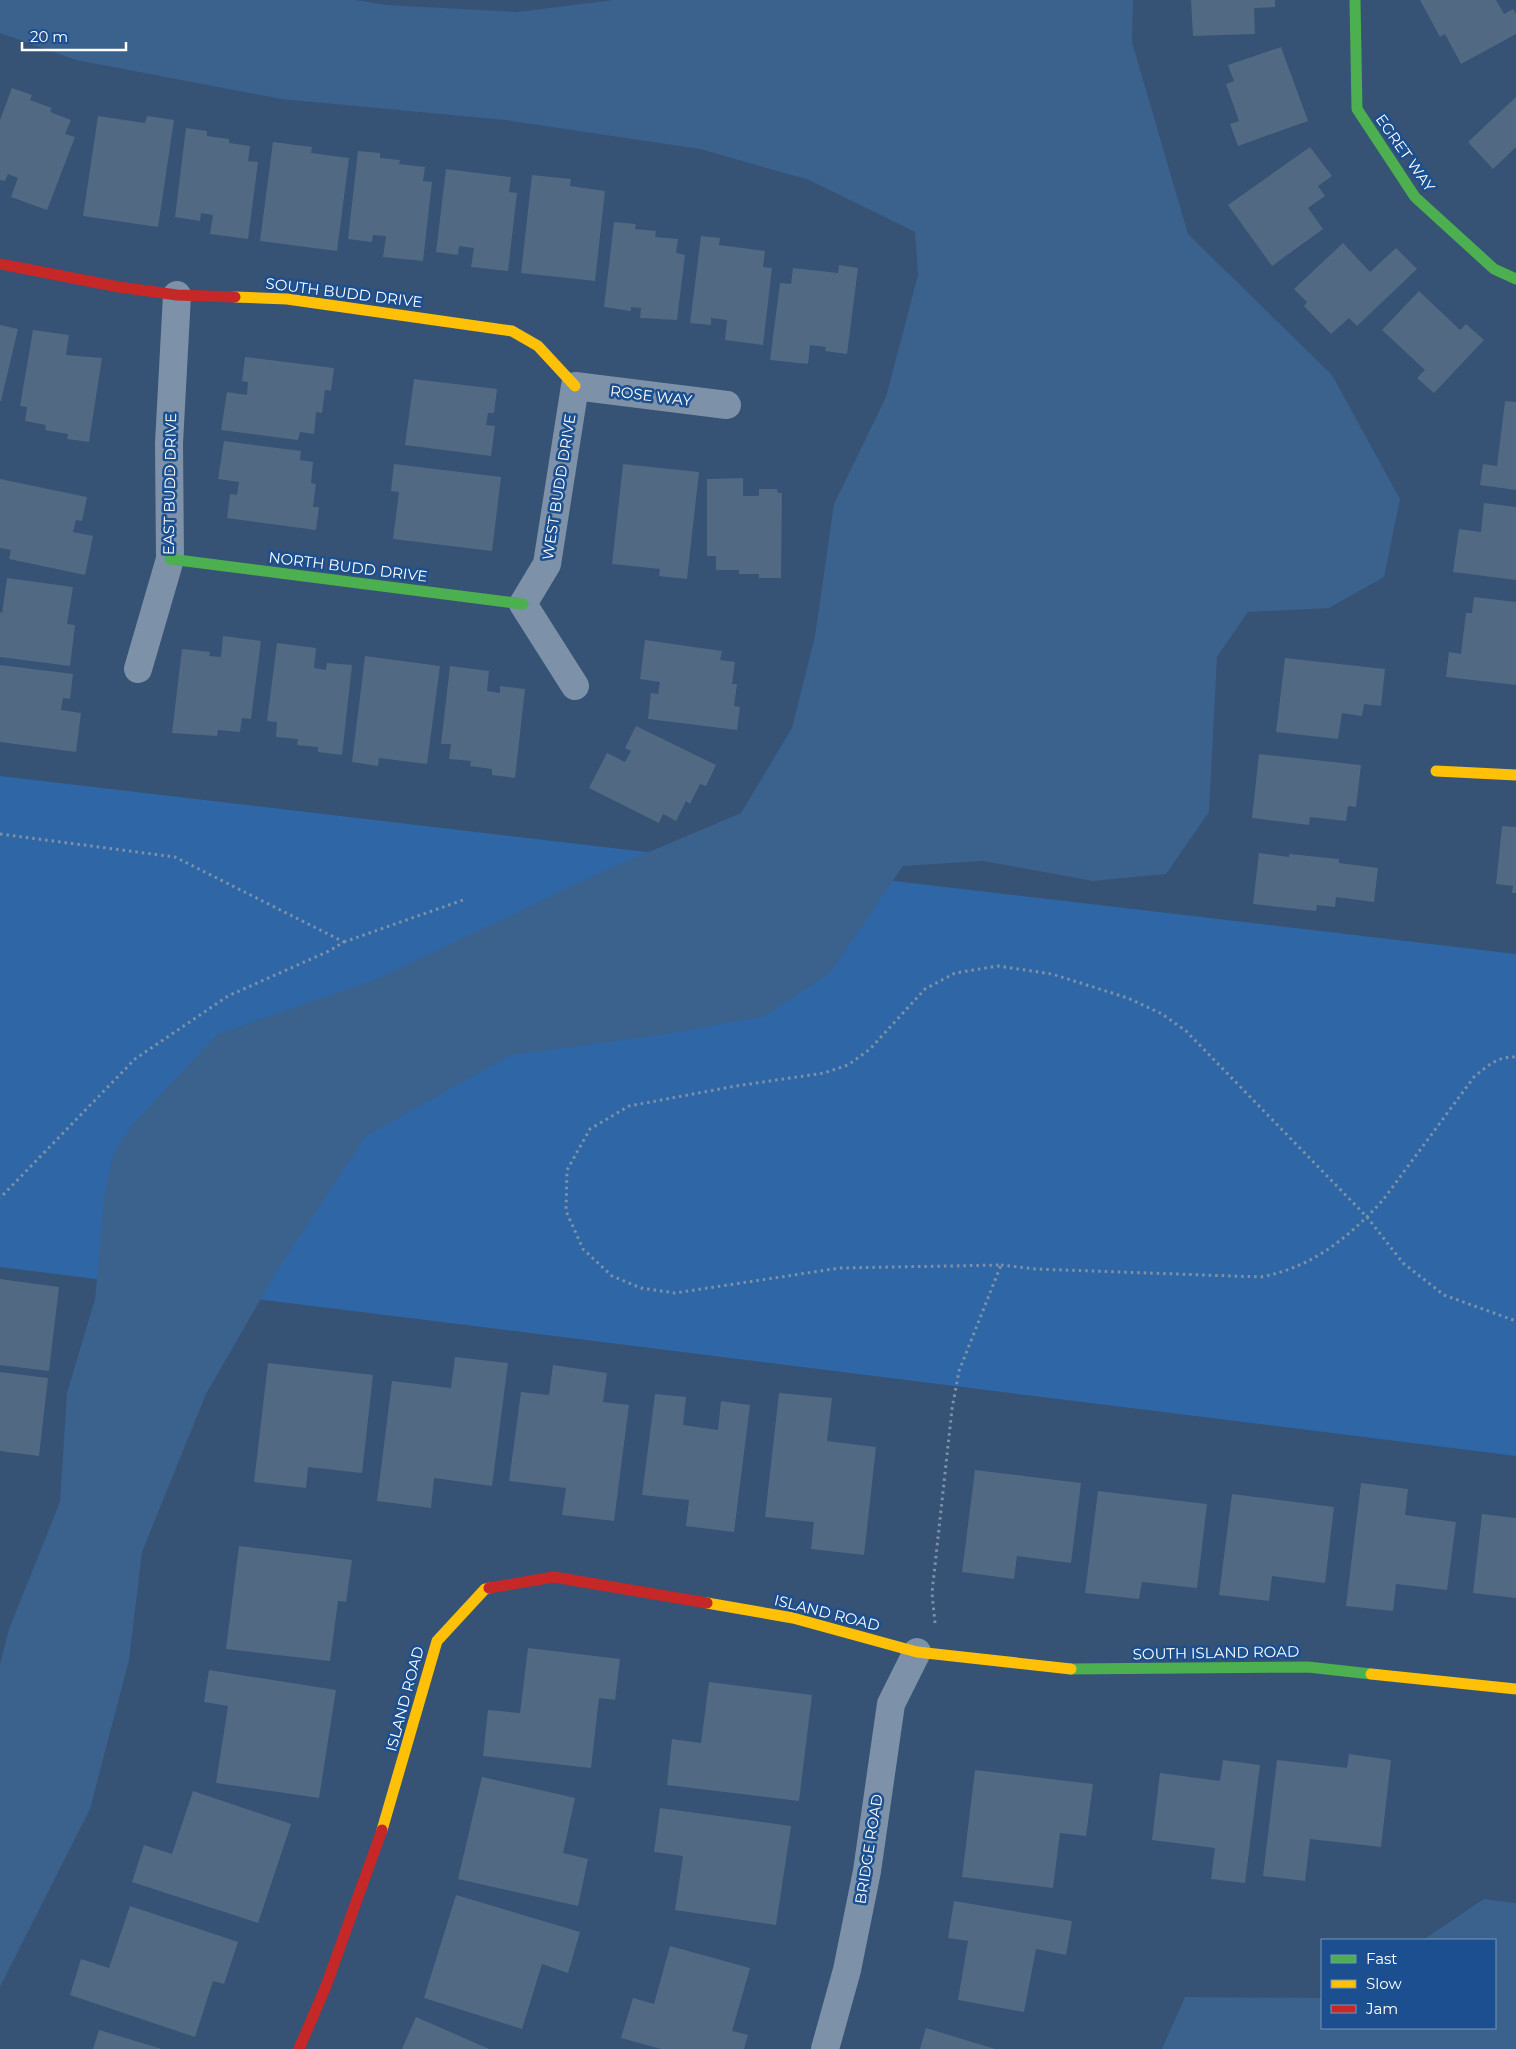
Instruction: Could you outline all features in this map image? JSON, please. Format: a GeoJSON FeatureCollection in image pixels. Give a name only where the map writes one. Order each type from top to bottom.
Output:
{"type":"FeatureCollection","features":[{"type":"Feature","properties":{"kind":"street","name":"EGRET WAY"},"geometry":{"type":"LineString","coordinates":[[1355,0],[1357,109],[1415,197],[1494,268],[1516,279]]}},
{"type":"Feature","properties":{"kind":"street","name":"SOUTH BUDD DRIVE"},"geometry":{"type":"LineString","coordinates":[[0,264],[119,287],[177,295],[287,299],[512,331],[538,346],[575,386]]}},
{"type":"Feature","properties":{"kind":"street","name":"EAST BUDD DRIVE"},"geometry":{"type":"LineString","coordinates":[[138,669],[170,560],[169,443],[177,295]]}},
{"type":"Feature","properties":{"kind":"street","name":"ROSE WAY"},"geometry":{"type":"LineString","coordinates":[[575,386],[727,406]]}},
{"type":"Feature","properties":{"kind":"street","name":"WEST BUDD DRIVE"},"geometry":{"type":"LineString","coordinates":[[522,604],[548,564],[575,386]]}},
{"type":"Feature","properties":{"kind":"street","name":"NORTH BUDD DRIVE"},"geometry":{"type":"LineString","coordinates":[[170,560],[522,604]]}},
{"type":"Feature","properties":{"kind":"street"},"geometry":{"type":"LineString","coordinates":[[522,604],[575,686]]}},
{"type":"Feature","properties":{"kind":"street"},"geometry":{"type":"LineString","coordinates":[[1436,771],[1516,775]]}},
{"type":"Feature","properties":{"kind":"street","name":"ISLAND ROAD"},"geometry":{"type":"LineString","coordinates":[[299,2049],[326,1986],[391,1806],[437,1641],[485,1589],[554,1577],[793,1618],[917,1652]]}},
{"type":"Feature","properties":{"kind":"street","name":"SOUTH ISLAND ROAD"},"geometry":{"type":"LineString","coordinates":[[917,1652],[1079,1670],[1308,1667],[1516,1689]]}},
{"type":"Feature","properties":{"kind":"street","name":"BRIDGE ROAD"},"geometry":{"type":"LineString","coordinates":[[825,2049],[848,1970],[868,1871],[891,1704],[917,1652]]}},
{"type":"Feature","properties":{"kind":"path"},"geometry":{"type":"LineString","coordinates":[[0,834],[175,857],[344,942]]}},
{"type":"Feature","properties":{"kind":"path"},"geometry":{"type":"LineString","coordinates":[[0,1198],[135,1059],[228,996],[330,951],[344,942],[463,900]]}},
{"type":"Feature","properties":{"kind":"path"},"geometry":{"type":"LineString","coordinates":[[1516,1057],[1506,1056],[1491,1062],[1474,1077],[1383,1200],[1367,1217],[1335,1245],[1299,1267],[1286,1272],[1261,1277],[1035,1270],[1001,1265],[840,1268],[675,1293],[640,1288],[612,1276],[583,1250],[566,1211],[567,1170],[590,1130],[629,1106],[736,1086],[824,1073],[848,1065],[870,1050],[925,989],[955,973],[998,966],[1052,974],[1128,998],[1162,1014],[1186,1031],[1367,1217],[1403,1263],[1444,1295],[1516,1321]]}},
{"type":"Feature","properties":{"kind":"path"},"geometry":{"type":"LineString","coordinates":[[936,1631],[932,1593],[952,1409],[959,1371],[1001,1265]]}},
{"type":"Feature","properties":{"kind":"shaded area"},"geometry":{"type":"Polygon","coordinates":[[[0,0],[355,0],[387,5],[517,12],[613,0],[1133,0],[1132,42],[1188,234],[1332,375],[1400,499],[1384,577],[1329,608],[1248,612],[1217,657],[1209,812],[1166,874],[1093,881],[983,861],[903,866],[830,973],[765,1016],[660,1035],[511,1055],[366,1136],[278,1269],[206,1394],[142,1552],[129,1660],[90,1809],[0,1987],[0,1664],[9,1629],[60,1502],[67,1393],[95,1299],[105,1192],[112,1158],[130,1127],[218,1034],[373,981],[606,870],[741,813],[792,728],[815,636],[834,504],[886,397],[918,275],[915,232],[809,180],[700,149],[505,120],[281,99],[76,60],[0,33],[0,0]]]}},
{"type":"Feature","properties":{"kind":"shaded area"},"geometry":{"type":"Polygon","coordinates":[[[0,776],[1516,954],[1516,1456],[0,1267],[0,776]]]}},
{"type":"Feature","properties":{"kind":"shaded area"},"geometry":{"type":"Polygon","coordinates":[[[1484,1899],[1516,1903],[1516,2049],[1162,2049],[1185,1997],[1321,1998],[1321,2029],[1496,2029],[1496,1939],[1424,1939],[1484,1899]]]}},
{"type":"Feature","properties":{"kind":"building"},"geometry":{"type":"Polygon","coordinates":[[[1191,0],[1275,0],[1275,7],[1254,8],[1255,34],[1193,36],[1191,0]]]}},
{"type":"Feature","properties":{"kind":"building"},"geometry":{"type":"Polygon","coordinates":[[[1420,0],[1496,0],[1504,14],[1513,9],[1516,14],[1516,34],[1461,64],[1445,34],[1440,37],[1420,0]]]}},
{"type":"Feature","properties":{"kind":"building"},"geometry":{"type":"Polygon","coordinates":[[[1281,47],[1308,121],[1238,146],[1230,124],[1239,121],[1226,84],[1234,81],[1228,65],[1281,47]]]}},
{"type":"Feature","properties":{"kind":"building"},"geometry":{"type":"Polygon","coordinates":[[[12,88],[32,95],[30,100],[52,108],[50,112],[71,120],[65,134],[75,137],[47,210],[11,197],[18,178],[8,174],[5,181],[0,180],[0,120],[12,88]]]}},
{"type":"Feature","properties":{"kind":"building"},"geometry":{"type":"Polygon","coordinates":[[[1516,97],[1516,147],[1493,169],[1468,142],[1516,97]]]}},
{"type":"Feature","properties":{"kind":"building"},"geometry":{"type":"Polygon","coordinates":[[[98,116],[145,123],[147,116],[174,120],[158,227],[83,216],[98,116]]]}},
{"type":"Feature","properties":{"kind":"building"},"geometry":{"type":"Polygon","coordinates":[[[186,128],[207,131],[207,136],[229,139],[229,143],[250,146],[248,161],[258,162],[248,239],[210,234],[213,215],[201,213],[200,221],[175,217],[186,128]]]}},
{"type":"Feature","properties":{"kind":"building"},"geometry":{"type":"Polygon","coordinates":[[[273,142],[312,147],[311,153],[349,158],[337,251],[260,241],[273,142]]]}},
{"type":"Feature","properties":{"kind":"building"},"geometry":{"type":"Polygon","coordinates":[[[1310,147],[1332,176],[1318,186],[1325,196],[1308,208],[1323,229],[1272,266],[1228,205],[1310,147]]]}},
{"type":"Feature","properties":{"kind":"building"},"geometry":{"type":"Polygon","coordinates":[[[358,151],[380,153],[380,158],[400,160],[399,164],[425,167],[423,181],[432,182],[423,261],[383,257],[386,236],[373,235],[372,242],[348,239],[358,151]]]}},
{"type":"Feature","properties":{"kind":"building"},"geometry":{"type":"Polygon","coordinates":[[[446,169],[511,177],[509,192],[517,193],[508,271],[471,267],[474,248],[459,246],[458,255],[436,252],[446,169]]]}},
{"type":"Feature","properties":{"kind":"building"},"geometry":{"type":"Polygon","coordinates":[[[532,175],[571,179],[570,186],[605,191],[595,281],[521,273],[532,175]]]}},
{"type":"Feature","properties":{"kind":"building"},"geometry":{"type":"Polygon","coordinates":[[[614,222],[636,224],[635,229],[656,231],[655,237],[678,239],[676,253],[685,255],[677,320],[640,318],[641,308],[631,307],[631,311],[604,307],[614,222]]]}},
{"type":"Feature","properties":{"kind":"building"},"geometry":{"type":"Polygon","coordinates":[[[701,236],[720,238],[719,245],[765,251],[763,267],[772,268],[763,345],[725,340],[727,320],[711,318],[711,325],[690,323],[701,236]]]}},
{"type":"Feature","properties":{"kind":"building"},"geometry":{"type":"Polygon","coordinates":[[[1343,243],[1370,272],[1396,248],[1417,269],[1357,326],[1349,318],[1331,334],[1304,306],[1307,302],[1294,289],[1343,243]]]}},
{"type":"Feature","properties":{"kind":"building"},"geometry":{"type":"Polygon","coordinates":[[[839,265],[858,268],[847,354],[825,351],[826,347],[810,345],[808,364],[770,360],[780,283],[791,284],[793,268],[838,273],[839,265]]]}},
{"type":"Feature","properties":{"kind":"building"},"geometry":{"type":"Polygon","coordinates":[[[1419,291],[1460,330],[1466,324],[1484,340],[1434,393],[1417,378],[1425,370],[1382,330],[1419,291]]]}},
{"type":"Feature","properties":{"kind":"building"},"geometry":{"type":"Polygon","coordinates":[[[0,325],[18,329],[1,401],[0,401],[0,325]]]}},
{"type":"Feature","properties":{"kind":"building"},"geometry":{"type":"Polygon","coordinates":[[[33,330],[69,335],[66,355],[102,358],[89,442],[67,439],[68,434],[45,430],[46,425],[25,421],[27,407],[20,406],[33,330]]]}},
{"type":"Feature","properties":{"kind":"building"},"geometry":{"type":"Polygon","coordinates":[[[245,357],[334,368],[331,391],[325,390],[322,413],[316,412],[314,434],[300,432],[298,440],[221,430],[227,392],[247,395],[248,382],[242,381],[245,357]]]}},
{"type":"Feature","properties":{"kind":"building"},"geometry":{"type":"Polygon","coordinates":[[[414,379],[497,389],[494,413],[488,413],[486,425],[495,426],[491,456],[405,445],[414,379]]]}},
{"type":"Feature","properties":{"kind":"building"},"geometry":{"type":"Polygon","coordinates":[[[1505,401],[1516,402],[1516,490],[1480,485],[1483,464],[1497,466],[1505,401]]]}},
{"type":"Feature","properties":{"kind":"building"},"geometry":{"type":"Polygon","coordinates":[[[224,441],[301,451],[300,460],[313,462],[311,483],[316,484],[313,507],[319,507],[316,530],[227,518],[230,494],[237,495],[239,482],[218,479],[224,441]]]}},
{"type":"Feature","properties":{"kind":"building"},"geometry":{"type":"Polygon","coordinates":[[[394,464],[501,477],[492,551],[393,539],[399,492],[391,491],[394,464]]]}},
{"type":"Feature","properties":{"kind":"building"},"geometry":{"type":"Polygon","coordinates":[[[623,464],[699,472],[687,579],[659,576],[660,569],[612,564],[623,464]]]}},
{"type":"Feature","properties":{"kind":"building"},"geometry":{"type":"Polygon","coordinates":[[[743,478],[743,496],[759,496],[759,489],[777,489],[778,493],[782,493],[781,578],[759,578],[759,574],[739,574],[739,570],[716,570],[716,556],[707,556],[707,479],[743,478]]]}},
{"type":"Feature","properties":{"kind":"building"},"geometry":{"type":"Polygon","coordinates":[[[0,479],[87,497],[82,521],[76,520],[73,532],[93,536],[85,575],[9,559],[11,550],[0,548],[0,479]]]}},
{"type":"Feature","properties":{"kind":"building"},"geometry":{"type":"Polygon","coordinates":[[[1484,503],[1516,507],[1516,580],[1453,572],[1459,529],[1481,532],[1484,503]]]}},
{"type":"Feature","properties":{"kind":"building"},"geometry":{"type":"Polygon","coordinates":[[[7,578],[73,587],[67,624],[75,625],[70,666],[0,657],[0,612],[2,613],[7,578]]]}},
{"type":"Feature","properties":{"kind":"building"},"geometry":{"type":"Polygon","coordinates":[[[1474,597],[1516,602],[1516,685],[1446,677],[1449,652],[1461,654],[1466,613],[1472,613],[1474,597]]]}},
{"type":"Feature","properties":{"kind":"building"},"geometry":{"type":"Polygon","coordinates":[[[223,636],[261,641],[251,719],[242,718],[240,732],[218,730],[217,736],[172,733],[182,649],[210,652],[209,656],[221,657],[223,636]]]}},
{"type":"Feature","properties":{"kind":"building"},"geometry":{"type":"Polygon","coordinates":[[[645,640],[722,651],[720,660],[735,662],[732,684],[737,684],[734,706],[740,707],[737,730],[648,719],[651,693],[658,694],[660,682],[640,679],[645,640]]]}},
{"type":"Feature","properties":{"kind":"building"},"geometry":{"type":"Polygon","coordinates":[[[277,643],[316,648],[314,668],[326,670],[327,663],[352,665],[342,755],[318,752],[318,747],[297,745],[298,739],[276,737],[277,722],[267,721],[277,643]]]}},
{"type":"Feature","properties":{"kind":"building"},"geometry":{"type":"Polygon","coordinates":[[[365,656],[440,666],[427,764],[379,758],[378,766],[352,762],[365,656]]]}},
{"type":"Feature","properties":{"kind":"building"},"geometry":{"type":"Polygon","coordinates":[[[1285,658],[1385,669],[1381,706],[1364,704],[1362,716],[1342,713],[1338,739],[1276,732],[1285,658]]]}},
{"type":"Feature","properties":{"kind":"building"},"geometry":{"type":"Polygon","coordinates":[[[0,665],[73,674],[70,699],[63,698],[61,710],[81,713],[76,752],[0,742],[0,665]]]}},
{"type":"Feature","properties":{"kind":"building"},"geometry":{"type":"Polygon","coordinates":[[[450,666],[489,671],[487,691],[500,693],[500,686],[525,689],[515,778],[492,775],[492,769],[470,766],[471,761],[449,759],[451,744],[441,744],[450,666]]]}},
{"type":"Feature","properties":{"kind":"building"},"geometry":{"type":"Polygon","coordinates":[[[636,726],[716,765],[706,786],[700,784],[690,804],[686,801],[676,821],[663,814],[659,823],[589,788],[607,753],[625,762],[631,751],[625,748],[636,726]]]}},
{"type":"Feature","properties":{"kind":"building"},"geometry":{"type":"Polygon","coordinates":[[[1259,754],[1361,765],[1356,807],[1348,806],[1346,821],[1310,817],[1309,825],[1252,818],[1259,754]]]}},
{"type":"Feature","properties":{"kind":"building"},"geometry":{"type":"Polygon","coordinates":[[[1502,826],[1516,827],[1516,893],[1512,893],[1513,886],[1496,884],[1502,826]]]}},
{"type":"Feature","properties":{"kind":"building"},"geometry":{"type":"Polygon","coordinates":[[[1259,853],[1289,857],[1289,854],[1339,859],[1339,863],[1378,868],[1374,902],[1336,897],[1335,907],[1317,905],[1316,911],[1253,904],[1259,853]]]}},
{"type":"Feature","properties":{"kind":"building"},"geometry":{"type":"Polygon","coordinates":[[[0,1279],[59,1287],[49,1371],[0,1365],[0,1279]]]}},
{"type":"Feature","properties":{"kind":"building"},"geometry":{"type":"Polygon","coordinates":[[[455,1357],[508,1363],[492,1486],[434,1478],[431,1508],[377,1501],[392,1381],[451,1388],[455,1357]]]}},
{"type":"Feature","properties":{"kind":"building"},"geometry":{"type":"Polygon","coordinates":[[[268,1363],[373,1375],[362,1473],[308,1467],[306,1488],[254,1482],[268,1363]]]}},
{"type":"Feature","properties":{"kind":"building"},"geometry":{"type":"Polygon","coordinates":[[[553,1365],[607,1373],[603,1402],[629,1405],[614,1521],[562,1515],[566,1488],[509,1481],[521,1392],[549,1395],[553,1365]]]}},
{"type":"Feature","properties":{"kind":"building"},"geometry":{"type":"Polygon","coordinates":[[[0,1372],[48,1378],[39,1456],[0,1451],[0,1372]]]}},
{"type":"Feature","properties":{"kind":"building"},"geometry":{"type":"Polygon","coordinates":[[[779,1393],[832,1398],[827,1441],[876,1447],[864,1555],[811,1549],[814,1522],[765,1517],[779,1393]]]}},
{"type":"Feature","properties":{"kind":"building"},"geometry":{"type":"Polygon","coordinates":[[[655,1394],[686,1397],[683,1425],[718,1430],[721,1401],[750,1405],[734,1532],[686,1526],[689,1500],[642,1495],[655,1394]]]}},
{"type":"Feature","properties":{"kind":"building"},"geometry":{"type":"Polygon","coordinates":[[[975,1470],[1081,1483],[1071,1563],[1017,1556],[1014,1579],[962,1572],[975,1470]]]}},
{"type":"Feature","properties":{"kind":"building"},"geometry":{"type":"Polygon","coordinates":[[[1361,1483],[1408,1489],[1405,1515],[1456,1522],[1447,1590],[1396,1584],[1393,1611],[1346,1606],[1361,1483]]]}},
{"type":"Feature","properties":{"kind":"building"},"geometry":{"type":"Polygon","coordinates":[[[1098,1491],[1207,1504],[1197,1588],[1142,1582],[1139,1599],[1085,1593],[1098,1491]]]}},
{"type":"Feature","properties":{"kind":"building"},"geometry":{"type":"Polygon","coordinates":[[[1232,1494],[1334,1507],[1325,1583],[1272,1576],[1269,1601],[1219,1595],[1232,1494]]]}},
{"type":"Feature","properties":{"kind":"building"},"geometry":{"type":"Polygon","coordinates":[[[1482,1514],[1516,1518],[1516,1598],[1473,1593],[1482,1514]]]}},
{"type":"Feature","properties":{"kind":"building"},"geometry":{"type":"Polygon","coordinates":[[[239,1546],[352,1560],[346,1602],[338,1601],[330,1661],[226,1649],[239,1546]]]}},
{"type":"Feature","properties":{"kind":"building"},"geometry":{"type":"Polygon","coordinates":[[[528,1648],[620,1659],[615,1700],[599,1698],[591,1768],[483,1756],[488,1710],[520,1713],[528,1648]]]}},
{"type":"Feature","properties":{"kind":"building"},"geometry":{"type":"Polygon","coordinates":[[[209,1670],[336,1690],[319,1798],[216,1783],[228,1706],[204,1702],[209,1670]]]}},
{"type":"Feature","properties":{"kind":"building"},"geometry":{"type":"Polygon","coordinates":[[[709,1682],[812,1695],[799,1801],[667,1785],[672,1739],[701,1743],[709,1682]]]}},
{"type":"Feature","properties":{"kind":"building"},"geometry":{"type":"Polygon","coordinates":[[[1349,1754],[1391,1760],[1381,1847],[1310,1839],[1305,1881],[1263,1876],[1277,1760],[1347,1768],[1349,1754]]]}},
{"type":"Feature","properties":{"kind":"building"},"geometry":{"type":"Polygon","coordinates":[[[1223,1760],[1260,1765],[1245,1883],[1211,1879],[1215,1848],[1152,1840],[1160,1773],[1220,1781],[1223,1760]]]}},
{"type":"Feature","properties":{"kind":"building"},"geometry":{"type":"Polygon","coordinates":[[[975,1770],[1093,1784],[1086,1836],[1060,1833],[1053,1888],[962,1877],[975,1770]]]}},
{"type":"Feature","properties":{"kind":"building"},"geometry":{"type":"Polygon","coordinates":[[[482,1777],[575,1798],[563,1853],[588,1859],[578,1906],[458,1879],[482,1777]]]}},
{"type":"Feature","properties":{"kind":"building"},"geometry":{"type":"Polygon","coordinates":[[[193,1791],[291,1824],[258,1923],[132,1882],[144,1845],[172,1854],[193,1791]]]}},
{"type":"Feature","properties":{"kind":"building"},"geometry":{"type":"Polygon","coordinates":[[[660,1808],[791,1826],[776,1925],[675,1910],[683,1856],[654,1852],[660,1808]]]}},
{"type":"Feature","properties":{"kind":"building"},"geometry":{"type":"Polygon","coordinates":[[[456,1895],[580,1932],[568,1973],[542,1964],[522,2029],[424,1998],[456,1895]]]}},
{"type":"Feature","properties":{"kind":"building"},"geometry":{"type":"Polygon","coordinates":[[[954,1901],[1072,1921],[1066,1955],[1036,1949],[1024,2012],[958,2000],[968,1941],[948,1938],[954,1901]]]}},
{"type":"Feature","properties":{"kind":"building"},"geometry":{"type":"Polygon","coordinates":[[[130,1906],[238,1942],[224,1984],[213,1981],[195,2037],[70,1995],[81,1959],[109,1968],[130,1906]]]}},
{"type":"Feature","properties":{"kind":"building"},"geometry":{"type":"Polygon","coordinates":[[[670,1946],[750,1968],[732,2031],[748,2035],[744,2049],[661,2049],[621,2038],[633,1998],[654,2004],[670,1946]]]}},
{"type":"Feature","properties":{"kind":"building"},"geometry":{"type":"Polygon","coordinates":[[[416,2017],[489,2049],[402,2049],[416,2017]]]}},
{"type":"Feature","properties":{"kind":"building"},"geometry":{"type":"Polygon","coordinates":[[[926,2028],[995,2049],[920,2049],[926,2028]]]}},
{"type":"Feature","properties":{"kind":"building"},"geometry":{"type":"Polygon","coordinates":[[[99,2030],[162,2049],[93,2049],[99,2030]]]}},
{"type":"Feature","properties":{"kind":"traffic: fast"},"geometry":{"type":"LineString","coordinates":[[1355,0],[1357,109],[1415,197],[1494,269],[1516,279]]}},
{"type":"Feature","properties":{"kind":"traffic: fast"},"geometry":{"type":"LineString","coordinates":[[170,559],[523,604]]}},
{"type":"Feature","properties":{"kind":"traffic: fast"},"geometry":{"type":"LineString","coordinates":[[1071,1669],[1308,1667],[1371,1674]]}},
{"type":"Feature","properties":{"kind":"traffic: slow"},"geometry":{"type":"LineString","coordinates":[[235,297],[287,299],[512,331],[538,346],[575,386]]}},
{"type":"Feature","properties":{"kind":"traffic: slow"},"geometry":{"type":"LineString","coordinates":[[1436,771],[1516,775]]}},
{"type":"Feature","properties":{"kind":"traffic: slow"},"geometry":{"type":"LineString","coordinates":[[382,1830],[437,1641],[485,1589],[489,1588]]}},
{"type":"Feature","properties":{"kind":"traffic: slow"},"geometry":{"type":"LineString","coordinates":[[707,1603],[793,1618],[917,1652],[1071,1669]]}},
{"type":"Feature","properties":{"kind":"traffic: slow"},"geometry":{"type":"LineString","coordinates":[[1371,1674],[1516,1689]]}},
{"type":"Feature","properties":{"kind":"traffic: jam"},"geometry":{"type":"LineString","coordinates":[[0,264],[119,287],[177,295],[235,297]]}},
{"type":"Feature","properties":{"kind":"traffic: jam"},"geometry":{"type":"LineString","coordinates":[[489,1588],[554,1577],[707,1603]]}},
{"type":"Feature","properties":{"kind":"traffic: jam"},"geometry":{"type":"LineString","coordinates":[[299,2049],[326,1986],[382,1830]]}}]}
